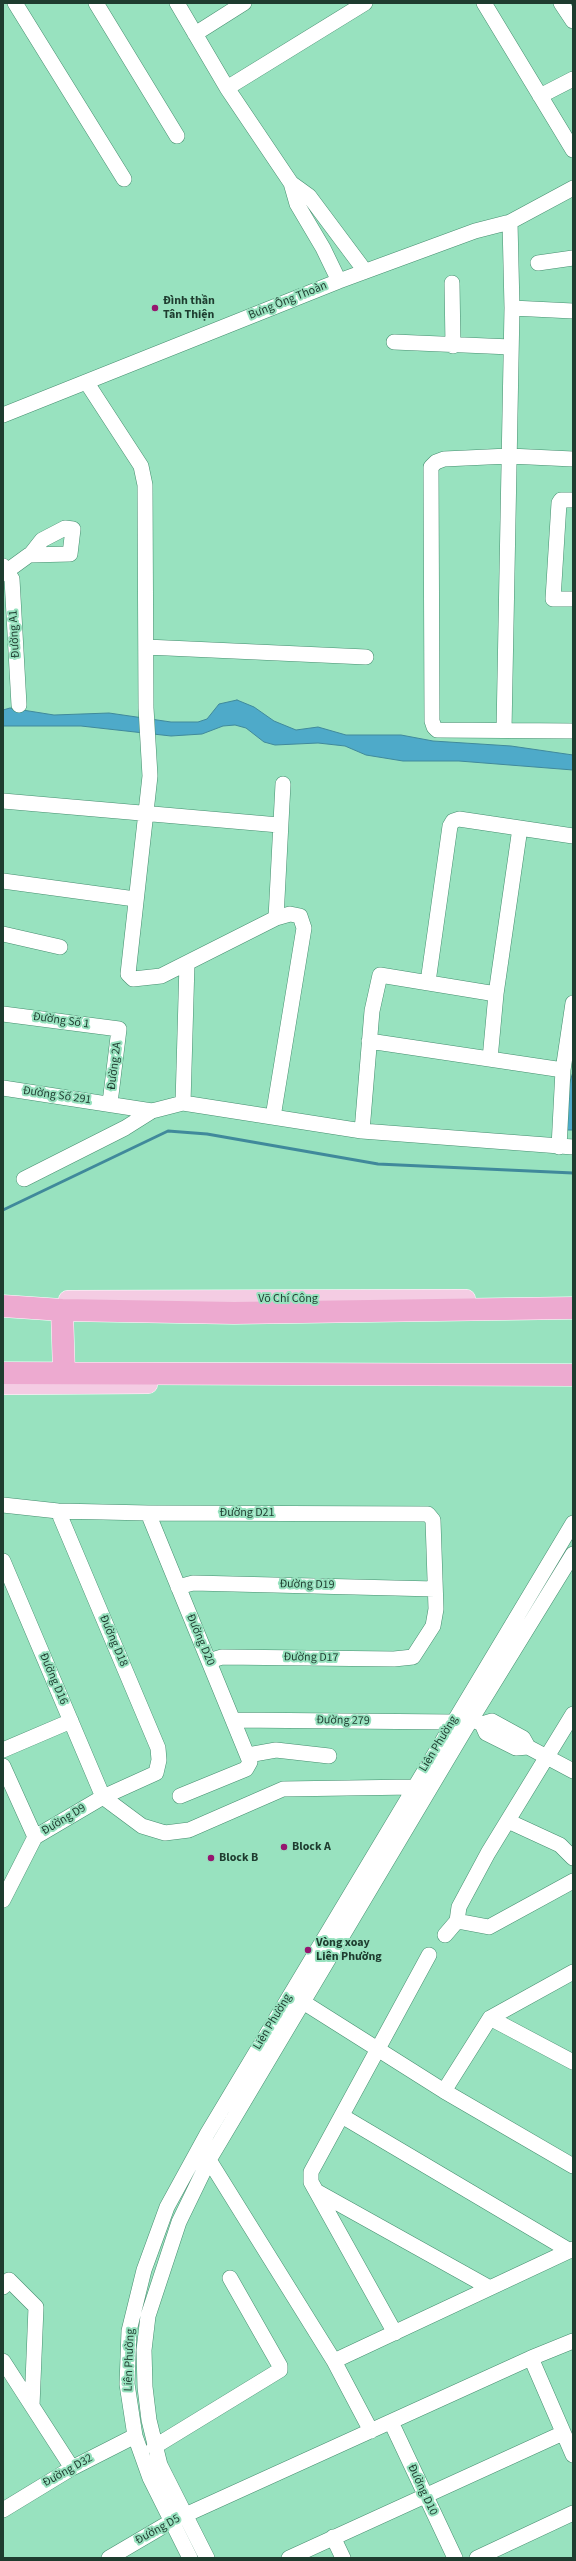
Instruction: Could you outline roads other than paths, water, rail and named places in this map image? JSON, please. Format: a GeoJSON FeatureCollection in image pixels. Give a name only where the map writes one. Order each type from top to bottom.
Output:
{"type":"FeatureCollection","features":[{"type":"Feature","properties":{"kind":"highway","name":"Võ Chí Công"},"geometry":{"type":"LineString","coordinates":[[4,1306],[62,1310],[234,1313],[573,1308]]}},
{"type":"Feature","properties":{"kind":"highway"},"geometry":{"type":"LineString","coordinates":[[62,1310],[64,1373]]}},
{"type":"Feature","properties":{"kind":"highway"},"geometry":{"type":"LineString","coordinates":[[3,1373],[573,1375]]}},
{"type":"Feature","properties":{"kind":"main road","name":"Võ Chí Công"},"geometry":{"type":"LineString","coordinates":[[4,1306],[19,1300],[573,1299]]}},
{"type":"Feature","properties":{"kind":"main road"},"geometry":{"type":"LineString","coordinates":[[3,1385],[573,1385]]}},
{"type":"Feature","properties":{"kind":"street"},"geometry":{"type":"LineString","coordinates":[[15,3],[124,179]]}},
{"type":"Feature","properties":{"kind":"street"},"geometry":{"type":"LineString","coordinates":[[96,3],[178,136]]}},
{"type":"Feature","properties":{"kind":"street"},"geometry":{"type":"LineString","coordinates":[[177,3],[227,88],[292,184],[297,204],[323,248],[339,281]]}},
{"type":"Feature","properties":{"kind":"street"},"geometry":{"type":"LineString","coordinates":[[194,34],[244,3]]}},
{"type":"Feature","properties":{"kind":"street"},"geometry":{"type":"LineString","coordinates":[[227,88],[365,3]]}},
{"type":"Feature","properties":{"kind":"street"},"geometry":{"type":"LineString","coordinates":[[484,3],[573,150]]}},
{"type":"Feature","properties":{"kind":"street"},"geometry":{"type":"LineString","coordinates":[[561,3],[573,21]]}},
{"type":"Feature","properties":{"kind":"street"},"geometry":{"type":"LineString","coordinates":[[540,96],[573,79]]}},
{"type":"Feature","properties":{"kind":"street"},"geometry":{"type":"LineString","coordinates":[[292,184],[309,196],[365,271]]}},
{"type":"Feature","properties":{"kind":"street","name":"Bưng Ông Thoàn"},"geometry":{"type":"LineString","coordinates":[[3,416],[365,271],[475,231],[510,222],[573,188]]}},
{"type":"Feature","properties":{"kind":"street"},"geometry":{"type":"LineString","coordinates":[[504,730],[512,308],[510,222]]}},
{"type":"Feature","properties":{"kind":"street"},"geometry":{"type":"LineString","coordinates":[[538,263],[573,258]]}},
{"type":"Feature","properties":{"kind":"street"},"geometry":{"type":"LineString","coordinates":[[452,282],[453,346]]}},
{"type":"Feature","properties":{"kind":"street"},"geometry":{"type":"LineString","coordinates":[[512,308],[573,311]]}},
{"type":"Feature","properties":{"kind":"street"},"geometry":{"type":"LineString","coordinates":[[394,342],[453,346],[511,347]]}},
{"type":"Feature","properties":{"kind":"street"},"geometry":{"type":"LineString","coordinates":[[87,383],[141,466],[145,485],[146,708],[150,776],[147,814],[135,899],[128,974],[134,979],[162,976],[276,918],[295,914],[304,921],[273,1117]]}},
{"type":"Feature","properties":{"kind":"street"},"geometry":{"type":"LineString","coordinates":[[573,459],[509,456],[444,459],[436,462],[431,467],[432,721],[437,730],[573,731]]}},
{"type":"Feature","properties":{"kind":"street"},"geometry":{"type":"LineString","coordinates":[[573,500],[561,500],[559,503],[553,599],[573,599]]}},
{"type":"Feature","properties":{"kind":"street"},"geometry":{"type":"LineString","coordinates":[[5,568],[31,554]]}},
{"type":"Feature","properties":{"kind":"street","name":"Đường A1"},"geometry":{"type":"LineString","coordinates":[[5,568],[12,578],[19,705]]}},
{"type":"Feature","properties":{"kind":"street"},"geometry":{"type":"LineString","coordinates":[[146,647],[366,657]]}},
{"type":"Feature","properties":{"kind":"street"},"geometry":{"type":"LineString","coordinates":[[276,918],[279,825],[283,784]]}},
{"type":"Feature","properties":{"kind":"street"},"geometry":{"type":"LineString","coordinates":[[3,801],[279,825]]}},
{"type":"Feature","properties":{"kind":"street"},"geometry":{"type":"LineString","coordinates":[[428,982],[450,826],[453,821],[459,819],[573,836]]}},
{"type":"Feature","properties":{"kind":"street"},"geometry":{"type":"LineString","coordinates":[[490,1059],[496,994],[520,828]]}},
{"type":"Feature","properties":{"kind":"street"},"geometry":{"type":"LineString","coordinates":[[3,881],[135,899]]}},
{"type":"Feature","properties":{"kind":"street"},"geometry":{"type":"LineString","coordinates":[[3,934],[60,947]]}},
{"type":"Feature","properties":{"kind":"street"},"geometry":{"type":"LineString","coordinates":[[183,1103],[187,963]]}},
{"type":"Feature","properties":{"kind":"street"},"geometry":{"type":"LineString","coordinates":[[362,1131],[372,1011],[380,975],[496,994]]}},
{"type":"Feature","properties":{"kind":"street"},"geometry":{"type":"LineString","coordinates":[[24,1179],[125,1128],[152,1111],[183,1103],[362,1131],[566,1147],[564,1070],[573,1003]]}},
{"type":"Feature","properties":{"kind":"street","name":"Đường Số 1"},"geometry":{"type":"LineString","coordinates":[[3,1014],[119,1029]]}},
{"type":"Feature","properties":{"kind":"street","name":"Đường 2A"},"geometry":{"type":"LineString","coordinates":[[110,1103],[119,1029]]}},
{"type":"Feature","properties":{"kind":"street"},"geometry":{"type":"LineString","coordinates":[[370,1041],[564,1070]]}},
{"type":"Feature","properties":{"kind":"street","name":"Đường Số 291"},"geometry":{"type":"LineString","coordinates":[[3,1088],[110,1103],[152,1111]]}},
{"type":"Feature","properties":{"kind":"street","name":"Đường D21"},"geometry":{"type":"LineString","coordinates":[[3,1506],[58,1511],[148,1513],[428,1514],[433,1520],[435,1588]]}},
{"type":"Feature","properties":{"kind":"street","name":"Đường D18"},"geometry":{"type":"LineString","coordinates":[[58,1511],[158,1748],[156,1773]]}},
{"type":"Feature","properties":{"kind":"street","name":"Đường D20"},"geometry":{"type":"LineString","coordinates":[[148,1513],[249,1760]]}},
{"type":"Feature","properties":{"kind":"street","name":"Liên Phường"},"geometry":{"type":"LineString","coordinates":[[190,2558],[150,2478],[135,2436],[127,2384],[129,2331],[144,2270],[167,2207],[207,2134],[413,1787],[573,1523]]}},
{"type":"Feature","properties":{"kind":"street","name":"Liên Phường"},"geometry":{"type":"LineString","coordinates":[[208,2558],[160,2464],[154,2447],[145,2387],[144,2350],[148,2316],[179,2222],[209,2160],[303,2002],[477,1722],[573,1554]]}},
{"type":"Feature","properties":{"kind":"street","name":"Đường D16"},"geometry":{"type":"LineString","coordinates":[[3,1561],[103,1797]]}},
{"type":"Feature","properties":{"kind":"street","name":"Đường D19"},"geometry":{"type":"LineString","coordinates":[[178,1587],[193,1584],[435,1588]]}},
{"type":"Feature","properties":{"kind":"street","name":"Đường D17"},"geometry":{"type":"LineString","coordinates":[[209,1660],[222,1657],[394,1659],[413,1657],[432,1626],[436,1609],[435,1588]]}},
{"type":"Feature","properties":{"kind":"street"},"geometry":{"type":"LineString","coordinates":[[445,1935],[457,1920],[459,1907],[508,1820],[573,1714]]}},
{"type":"Feature","properties":{"kind":"street"},"geometry":{"type":"LineString","coordinates":[[455,1717],[477,1722],[492,1721],[523,1738],[528,1747],[573,1771]]}},
{"type":"Feature","properties":{"kind":"street","name":"Đường 279"},"geometry":{"type":"LineString","coordinates":[[233,1720],[455,1717]]}},
{"type":"Feature","properties":{"kind":"street"},"geometry":{"type":"LineString","coordinates":[[3,1750],[71,1721]]}},
{"type":"Feature","properties":{"kind":"street"},"geometry":{"type":"LineString","coordinates":[[180,1796],[249,1760],[276,1750],[329,1756]]}},
{"type":"Feature","properties":{"kind":"street"},"geometry":{"type":"LineString","coordinates":[[3,1766],[36,1837]]}},
{"type":"Feature","properties":{"kind":"street","name":"Đường D9"},"geometry":{"type":"LineString","coordinates":[[3,1900],[36,1837],[103,1797],[156,1773]]}},
{"type":"Feature","properties":{"kind":"street"},"geometry":{"type":"LineString","coordinates":[[103,1797],[142,1826],[165,1833],[189,1830],[283,1789],[413,1787]]}},
{"type":"Feature","properties":{"kind":"street"},"geometry":{"type":"LineString","coordinates":[[508,1820],[560,1845],[573,1858]]}},
{"type":"Feature","properties":{"kind":"street"},"geometry":{"type":"LineString","coordinates":[[457,1920],[489,1927],[573,1881]]}},
{"type":"Feature","properties":{"kind":"street"},"geometry":{"type":"LineString","coordinates":[[395,2333],[311,2182],[311,2172],[429,1955]]}},
{"type":"Feature","properties":{"kind":"street"},"geometry":{"type":"LineString","coordinates":[[444,2090],[490,2018],[573,1972]]}},
{"type":"Feature","properties":{"kind":"street"},"geometry":{"type":"LineString","coordinates":[[303,2002],[444,2090],[572,2164]]}},
{"type":"Feature","properties":{"kind":"street"},"geometry":{"type":"LineString","coordinates":[[490,2018],[573,2062]]}},
{"type":"Feature","properties":{"kind":"street"},"geometry":{"type":"LineString","coordinates":[[342,2116],[571,2250]]}},
{"type":"Feature","properties":{"kind":"street"},"geometry":{"type":"LineString","coordinates":[[209,2160],[334,2361],[371,2432]]}},
{"type":"Feature","properties":{"kind":"street"},"geometry":{"type":"LineString","coordinates":[[316,2191],[490,2288]]}},
{"type":"Feature","properties":{"kind":"street"},"geometry":{"type":"LineString","coordinates":[[334,2361],[571,2250]]}},
{"type":"Feature","properties":{"kind":"street"},"geometry":{"type":"LineString","coordinates":[[154,2447],[280,2370],[280,2366],[230,2278]]}},
{"type":"Feature","properties":{"kind":"street"},"geometry":{"type":"LineString","coordinates":[[3,2287],[9,2280],[36,2307],[32,2406]]}},
{"type":"Feature","properties":{"kind":"street","name":"Đường D5"},"geometry":{"type":"LineString","coordinates":[[109,2558],[172,2521],[573,2340]]}},
{"type":"Feature","properties":{"kind":"street"},"geometry":{"type":"LineString","coordinates":[[531,2358],[573,2455]]}},
{"type":"Feature","properties":{"kind":"street"},"geometry":{"type":"LineString","coordinates":[[3,2361],[72,2468]]}},
{"type":"Feature","properties":{"kind":"street","name":"Đường D10"},"geometry":{"type":"LineString","coordinates":[[391,2422],[424,2495],[455,2558]]}},
{"type":"Feature","properties":{"kind":"street"},"geometry":{"type":"LineString","coordinates":[[289,2558],[424,2495],[563,2433]]}},
{"type":"Feature","properties":{"kind":"street","name":"Đường D32"},"geometry":{"type":"LineString","coordinates":[[3,2510],[72,2468],[135,2436]]}},
{"type":"Feature","properties":{"kind":"street"},"geometry":{"type":"LineString","coordinates":[[476,2558],[573,2513]]}},
{"type":"Feature","properties":{"kind":"street"},"geometry":{"type":"LineString","coordinates":[[333,2537],[343,2558]]}},
{"type":"Feature","properties":{"kind":"water"},"geometry":{"type":"Polygon","coordinates":[[[237,700],[254,707],[274,721],[296,730],[318,727],[346,735],[401,735],[433,741],[511,746],[573,755],[573,770],[459,761],[403,761],[366,755],[345,746],[318,743],[275,745],[264,742],[246,728],[235,725],[223,726],[202,734],[171,736],[81,726],[3,726],[3,710],[10,708],[54,715],[109,713],[171,722],[198,722],[207,719],[219,704],[237,700]]]}},
{"type":"Feature","properties":{"kind":"water"},"geometry":{"type":"Polygon","coordinates":[[[573,1072],[573,1130],[563,1130],[564,1101],[573,1072]]]}},
{"type":"Feature","properties":{"kind":"waterway"},"geometry":{"type":"LineString","coordinates":[[3,1210],[168,1131],[207,1134],[378,1164],[573,1173]]}},
{"type":"Feature","properties":{"kind":"place","name":"Đình thần Tân Thiện"},"geometry":{"type":"Point","coordinates":[155,308]}},
{"type":"Feature","properties":{"kind":"place","name":"Block A"},"geometry":{"type":"Point","coordinates":[284,1847]}},
{"type":"Feature","properties":{"kind":"place","name":"Block B"},"geometry":{"type":"Point","coordinates":[211,1858]}},
{"type":"Feature","properties":{"kind":"place","name":"Vòng xoay Liên Phường"},"geometry":{"type":"Point","coordinates":[308,1950]}}]}
